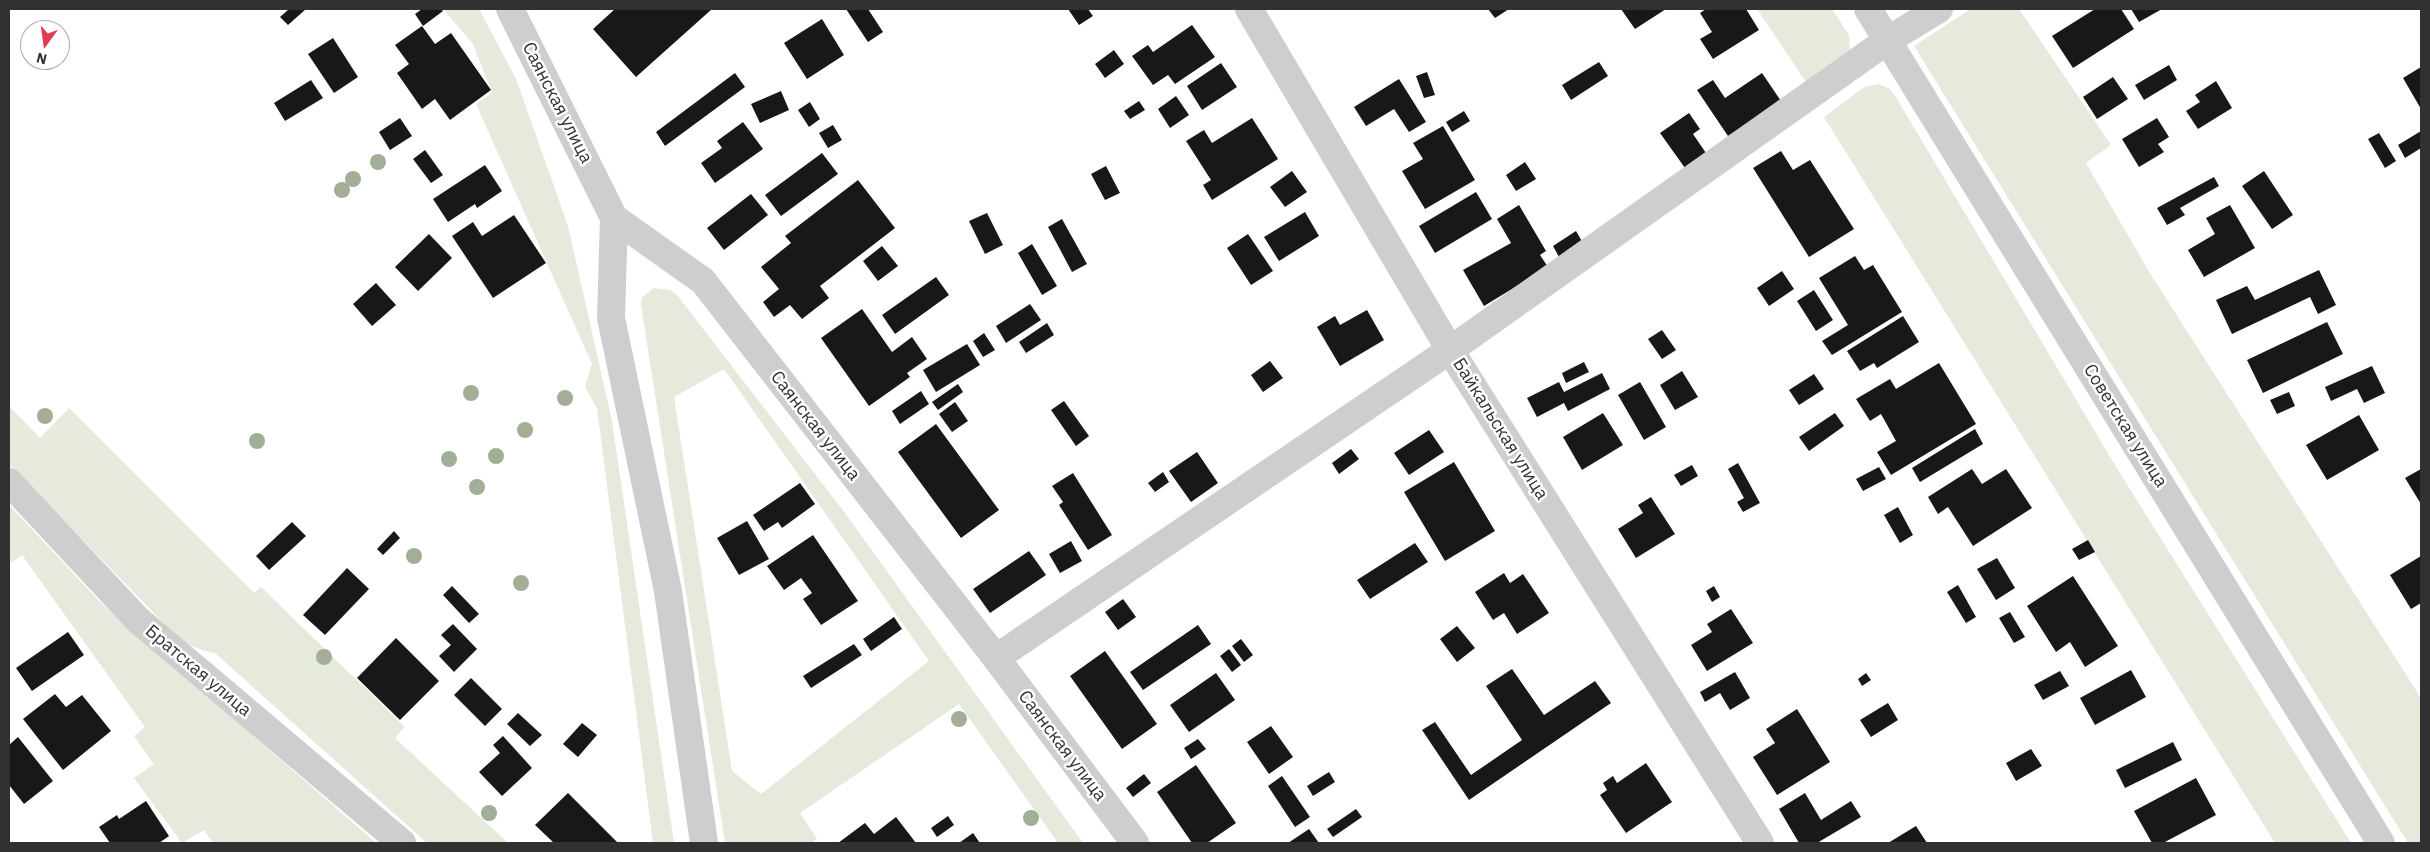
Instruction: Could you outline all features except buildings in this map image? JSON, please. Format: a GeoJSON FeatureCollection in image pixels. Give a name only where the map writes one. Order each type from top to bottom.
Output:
{"type":"FeatureCollection","features":[{"type":"Feature","properties":{"kind":"street","name":"Саянская улица"},"geometry":{"type":"LineString","coordinates":[[510,9],[614,218],[703,281],[996,658],[1135,843]]}},
{"type":"Feature","properties":{"kind":"street","name":"Байкальская улица"},"geometry":{"type":"LineString","coordinates":[[1249,9],[1450,350],[1760,843]]}},
{"type":"Feature","properties":{"kind":"street","name":"Советская улица"},"geometry":{"type":"LineString","coordinates":[[1868,9],[2381,843]]}},
{"type":"Feature","properties":{"kind":"street"},"geometry":{"type":"LineString","coordinates":[[996,658],[1450,350],[1888,40],[1939,9]]}},
{"type":"Feature","properties":{"kind":"street"},"geometry":{"type":"LineString","coordinates":[[614,218],[611,318],[668,591],[704,843]]}},
{"type":"Feature","properties":{"kind":"street","name":"Братская улица"},"geometry":{"type":"LineString","coordinates":[[9,482],[138,620],[402,843]]}},
{"type":"Feature","properties":{"kind":"shaded area"},"geometry":{"type":"Polygon","coordinates":[[[443,9],[479,9],[516,79],[568,226],[612,421],[674,843],[653,843],[597,408],[585,387],[592,364],[476,104],[492,93],[473,44],[443,9]]]}},
{"type":"Feature","properties":{"kind":"shaded area"},"geometry":{"type":"Polygon","coordinates":[[[1757,9],[1832,9],[1849,35],[1850,50],[1808,85],[1757,9]]]}},
{"type":"Feature","properties":{"kind":"shaded area"},"geometry":{"type":"Polygon","coordinates":[[[1971,9],[2019,9],[2111,145],[2086,163],[2148,270],[2421,698],[2421,843],[2408,843],[1914,46],[1971,9]]]}},
{"type":"Feature","properties":{"kind":"shaded area"},"geometry":{"type":"Polygon","coordinates":[[[1879,84],[1890,89],[1897,99],[2118,470],[2351,843],[2275,843],[1824,117],[1864,87],[1879,84]]]}},
{"type":"Feature","properties":{"kind":"shaded area"},"geometry":{"type":"Polygon","coordinates":[[[654,288],[670,290],[677,295],[842,509],[1083,843],[1058,843],[959,704],[800,813],[817,839],[811,843],[725,843],[641,305],[642,297],[654,288]],[[724,369],[674,397],[732,771],[761,794],[929,661],[724,369]]]}},
{"type":"Feature","properties":{"kind":"shaded area"},"geometry":{"type":"Polygon","coordinates":[[[9,406],[40,438],[69,408],[254,593],[261,587],[405,727],[395,738],[508,843],[427,843],[215,653],[182,642],[9,464],[9,406]]]}},
{"type":"Feature","properties":{"kind":"shaded area"},"geometry":{"type":"Polygon","coordinates":[[[9,505],[102,604],[376,843],[213,843],[204,830],[182,843],[134,778],[154,764],[134,736],[145,727],[22,555],[9,564],[9,505]]]}}]}
